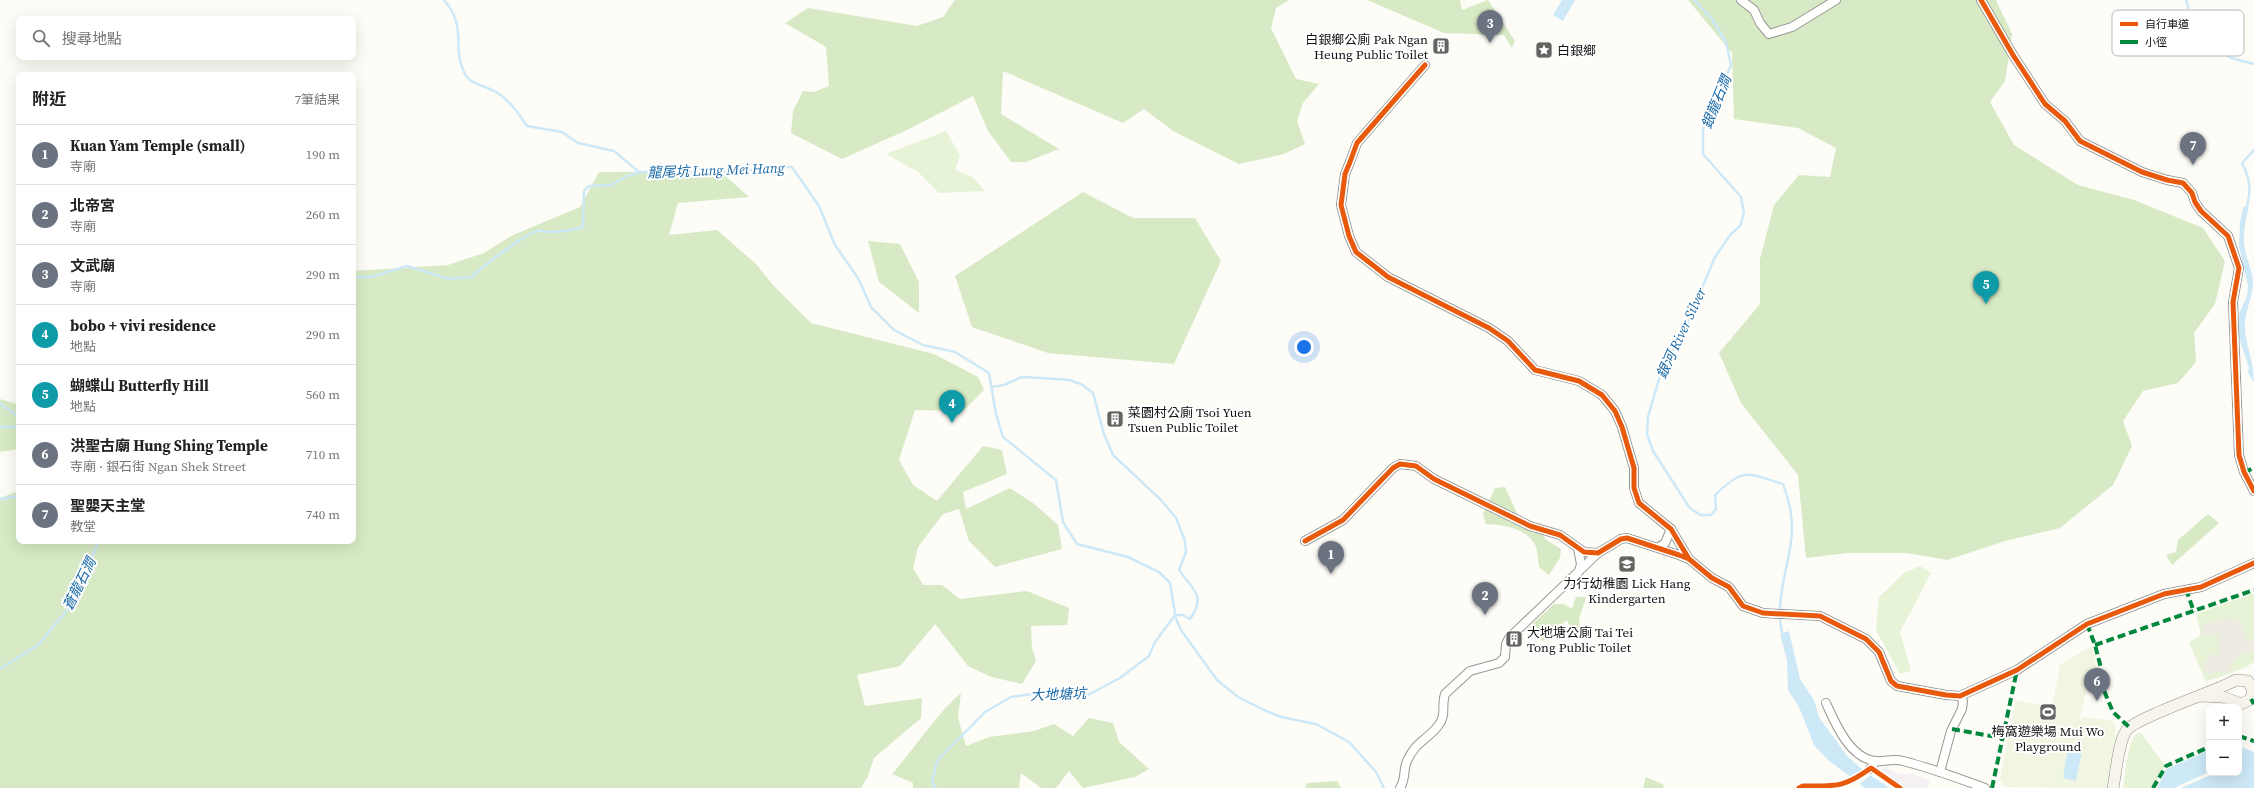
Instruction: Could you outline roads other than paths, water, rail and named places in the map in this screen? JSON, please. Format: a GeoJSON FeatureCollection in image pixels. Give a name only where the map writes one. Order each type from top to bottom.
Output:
{"type":"FeatureCollection","features":[{"type":"Feature","properties":{"kind":"street"},"geometry":{"type":"LineString","coordinates":[[1741,0],[1754,10],[1760,23],[1769,34],[1792,27],[1836,0]]}},
{"type":"Feature","properties":{"kind":"street"},"geometry":{"type":"LineString","coordinates":[[1981,0],[2013,55],[2045,104],[2065,121],[2080,141],[2142,172],[2166,180],[2183,183],[2192,193],[2195,202],[2201,211],[2228,236],[2240,268],[2233,302],[2239,455],[2244,472],[2254,491]]}},
{"type":"Feature","properties":{"kind":"street"},"geometry":{"type":"LineString","coordinates":[[1426,65],[1357,143],[1345,174],[1341,205],[1349,236],[1356,252],[1388,277],[1489,328],[1508,341],[1535,370],[1579,381],[1602,396],[1615,411],[1622,427],[1634,468],[1634,488],[1639,503],[1671,529],[1689,559]]}},
{"type":"Feature","properties":{"kind":"street"},"geometry":{"type":"LineString","coordinates":[[1305,541],[1344,520],[1393,468],[1400,464],[1416,466],[1434,479],[1524,523],[1560,535],[1578,549],[1590,554],[1598,553]]}},
{"type":"Feature","properties":{"kind":"street"},"geometry":{"type":"LineString","coordinates":[[1659,547],[1665,543],[1671,529]]}},
{"type":"Feature","properties":{"kind":"street"},"geometry":{"type":"LineString","coordinates":[[1400,788],[1404,781],[1406,763],[1414,748],[1438,726],[1444,714],[1443,699],[1446,694],[1470,670],[1499,663],[1504,657],[1506,644],[1509,638],[1598,553],[1624,538],[1659,547],[1689,559],[1712,578],[1728,587],[1743,606],[1763,613],[1820,616],[1866,639],[1879,652],[1891,681],[1900,687],[1960,696],[2017,670],[2087,624],[2164,594],[2201,587],[2254,563]]}},
{"type":"Feature","properties":{"kind":"street"},"geometry":{"type":"LineString","coordinates":[[1578,549],[1581,564],[1579,571]]}},
{"type":"Feature","properties":{"kind":"street"},"geometry":{"type":"LineString","coordinates":[[2113,788],[2123,737],[2129,727],[2200,696],[2230,685],[2240,679],[2252,681],[2253,691],[2251,699],[2245,703],[2234,702],[2212,695],[2200,696]]}},
{"type":"Feature","properties":{"kind":"street"},"geometry":{"type":"LineString","coordinates":[[2230,685],[2228,692],[2234,702]]}},
{"type":"Feature","properties":{"kind":"street"},"geometry":{"type":"LineString","coordinates":[[1940,772],[1951,731],[1962,709],[1960,696]]}},
{"type":"Feature","properties":{"kind":"street"},"geometry":{"type":"LineString","coordinates":[[1826,703],[1836,725],[1857,753],[1876,761]]}},
{"type":"Feature","properties":{"kind":"street"},"geometry":{"type":"LineString","coordinates":[[1870,769],[1876,761],[1886,758],[1902,760],[1985,788]]}},
{"type":"Feature","properties":{"kind":"water"},"geometry":{"type":"Polygon","coordinates":[[[1562,0],[1575,0],[1563,21],[1553,15],[1562,0]]]}},
{"type":"Feature","properties":{"kind":"water"},"geometry":{"type":"Polygon","coordinates":[[[2243,207],[2249,207],[2245,223],[2244,245],[2253,285],[2245,322],[2245,329],[2254,374],[2254,382],[2248,373],[2249,368],[2238,335],[2239,314],[2247,296],[2248,286],[2239,246],[2240,223],[2243,207]]]}},
{"type":"Feature","properties":{"kind":"water"},"geometry":{"type":"Polygon","coordinates":[[[1789,631],[1800,679],[1814,700],[1819,717],[1847,756],[1864,771],[1890,788],[1865,788],[1827,759],[1814,745],[1799,707],[1788,690],[1787,660],[1780,634],[1789,631]]]}},
{"type":"Feature","properties":{"kind":"water"},"geometry":{"type":"Polygon","coordinates":[[[2242,747],[2254,752],[2254,788],[2157,788],[2167,769],[2206,751],[2206,776],[2242,776],[2242,747]]]}},
{"type":"Feature","properties":{"kind":"water"},"geometry":{"type":"Polygon","coordinates":[[[2068,748],[2082,751],[2076,781],[2063,778],[2068,748]]]}},
{"type":"Feature","properties":{"kind":"waterway","name":"龍尾坑 Lung Mei Hang"},"geometry":{"type":"LineString","coordinates":[[444,0],[451,10],[458,28],[459,55],[465,74],[471,81],[501,95],[513,107],[527,126],[562,132],[578,143],[614,151],[639,172],[740,172],[770,167],[792,167],[819,206],[835,245],[858,278],[871,307],[894,330],[923,345],[955,352],[989,373],[996,414],[1003,437],[1056,480],[1063,522],[1077,544],[1128,557],[1159,572],[1170,583],[1176,619],[1181,630],[1217,680],[1238,697],[1264,710],[1281,717],[1316,724],[1349,742],[1376,772],[1384,788]]}},
{"type":"Feature","properties":{"kind":"waterway","name":"銀河 River Silver"},"geometry":{"type":"LineString","coordinates":[[1694,0],[1712,19],[1726,42],[1731,65],[1703,129],[1703,154],[1741,197],[1744,213],[1740,226],[1730,235],[1715,257],[1681,338],[1663,365],[1648,417],[1647,434],[1653,451],[1689,507],[1700,515],[1711,515],[1716,509],[1715,495],[1740,476],[1753,475],[1783,484],[1788,498],[1792,520],[1792,535],[1782,589],[1780,612],[1783,636]]}},
{"type":"Feature","properties":{"kind":"waterway"},"geometry":{"type":"LineString","coordinates":[[2186,0],[2189,10]]}},
{"type":"Feature","properties":{"kind":"waterway"},"geometry":{"type":"LineString","coordinates":[[2228,56],[2254,64]]}},
{"type":"Feature","properties":{"kind":"waterway"},"geometry":{"type":"LineString","coordinates":[[2246,210],[2249,197],[2249,181],[2242,163],[2254,150]]}},
{"type":"Feature","properties":{"kind":"waterway"},"geometry":{"type":"LineString","coordinates":[[356,277],[371,277],[407,266],[449,279],[472,277],[504,251],[531,233],[538,231],[557,232],[583,227],[584,191],[589,186],[611,185],[625,177],[639,172]]}},
{"type":"Feature","properties":{"kind":"waterway","name":"大地塘坑"},"geometry":{"type":"LineString","coordinates":[[936,788],[932,782],[937,761],[985,712],[1011,697],[1055,691],[1086,696],[1120,678],[1149,656],[1155,642],[1175,615],[1183,615],[1190,619],[1197,604],[1196,593],[1179,570],[1186,552],[1185,541],[1176,518],[1160,499],[1113,455],[1104,434],[1093,393],[1081,384],[1069,380],[1042,378],[1022,377],[1004,385],[991,387]]}},
{"type":"Feature","properties":{"kind":"waterway"},"geometry":{"type":"LineString","coordinates":[[0,404],[16,415]]}},
{"type":"Feature","properties":{"kind":"waterway"},"geometry":{"type":"LineString","coordinates":[[0,427],[16,427]]}},
{"type":"Feature","properties":{"kind":"waterway"},"geometry":{"type":"LineString","coordinates":[[0,499],[16,496]]}},
{"type":"Feature","properties":{"kind":"waterway","name":"蒼龍石澗"},"geometry":{"type":"LineString","coordinates":[[0,669],[38,645],[69,608],[98,544]]}},
{"type":"Feature","properties":{"kind":"place","name":"文武廟"},"geometry":{"type":"Point","coordinates":[1490,43]}},
{"type":"Feature","properties":{"kind":"place","name":"白銀鄉公廁 Pak Ngan Heung Public Toilet"},"geometry":{"type":"Point","coordinates":[1441,46]}},
{"type":"Feature","properties":{"kind":"place","name":"白銀鄉"},"geometry":{"type":"Point","coordinates":[1544,50]}},
{"type":"Feature","properties":{"kind":"place","name":"聖嬰天主堂"},"geometry":{"type":"Point","coordinates":[2193,165]}},
{"type":"Feature","properties":{"kind":"place","name":"蝴蝶山 Butterfly Hill"},"geometry":{"type":"Point","coordinates":[1986,304]}},
{"type":"Feature","properties":{"kind":"place","name":"菜園村公廁 Tsoi Yuen Tsuen Public Toilet"},"geometry":{"type":"Point","coordinates":[1115,419]}},
{"type":"Feature","properties":{"kind":"place","name":"bobo + vivi residence"},"geometry":{"type":"Point","coordinates":[952,423]}},
{"type":"Feature","properties":{"kind":"place","name":"力行幼稚園 Lick Hang Kindergarten"},"geometry":{"type":"Point","coordinates":[1627,564]}},
{"type":"Feature","properties":{"kind":"place","name":"Kuan Yam Temple (small)"},"geometry":{"type":"Point","coordinates":[1331,574]}},
{"type":"Feature","properties":{"kind":"place","name":"北帝宮"},"geometry":{"type":"Point","coordinates":[1485,615]}},
{"type":"Feature","properties":{"kind":"place","name":"大地塘公廁 Tai Tei Tong Public Toilet"},"geometry":{"type":"Point","coordinates":[1514,639]}},
{"type":"Feature","properties":{"kind":"place","name":"洪聖古廟 Hung Shing Temple"},"geometry":{"type":"Point","coordinates":[2097,701]}},
{"type":"Feature","properties":{"kind":"place","name":"梅窩遊樂場 Mui Wo Playground"},"geometry":{"type":"Point","coordinates":[2048,712]}},
{"type":"Feature","properties":{"kind":"water label","name":"銀龍石澗"},"geometry":{"type":"Point","coordinates":[1716,102]}}]}
